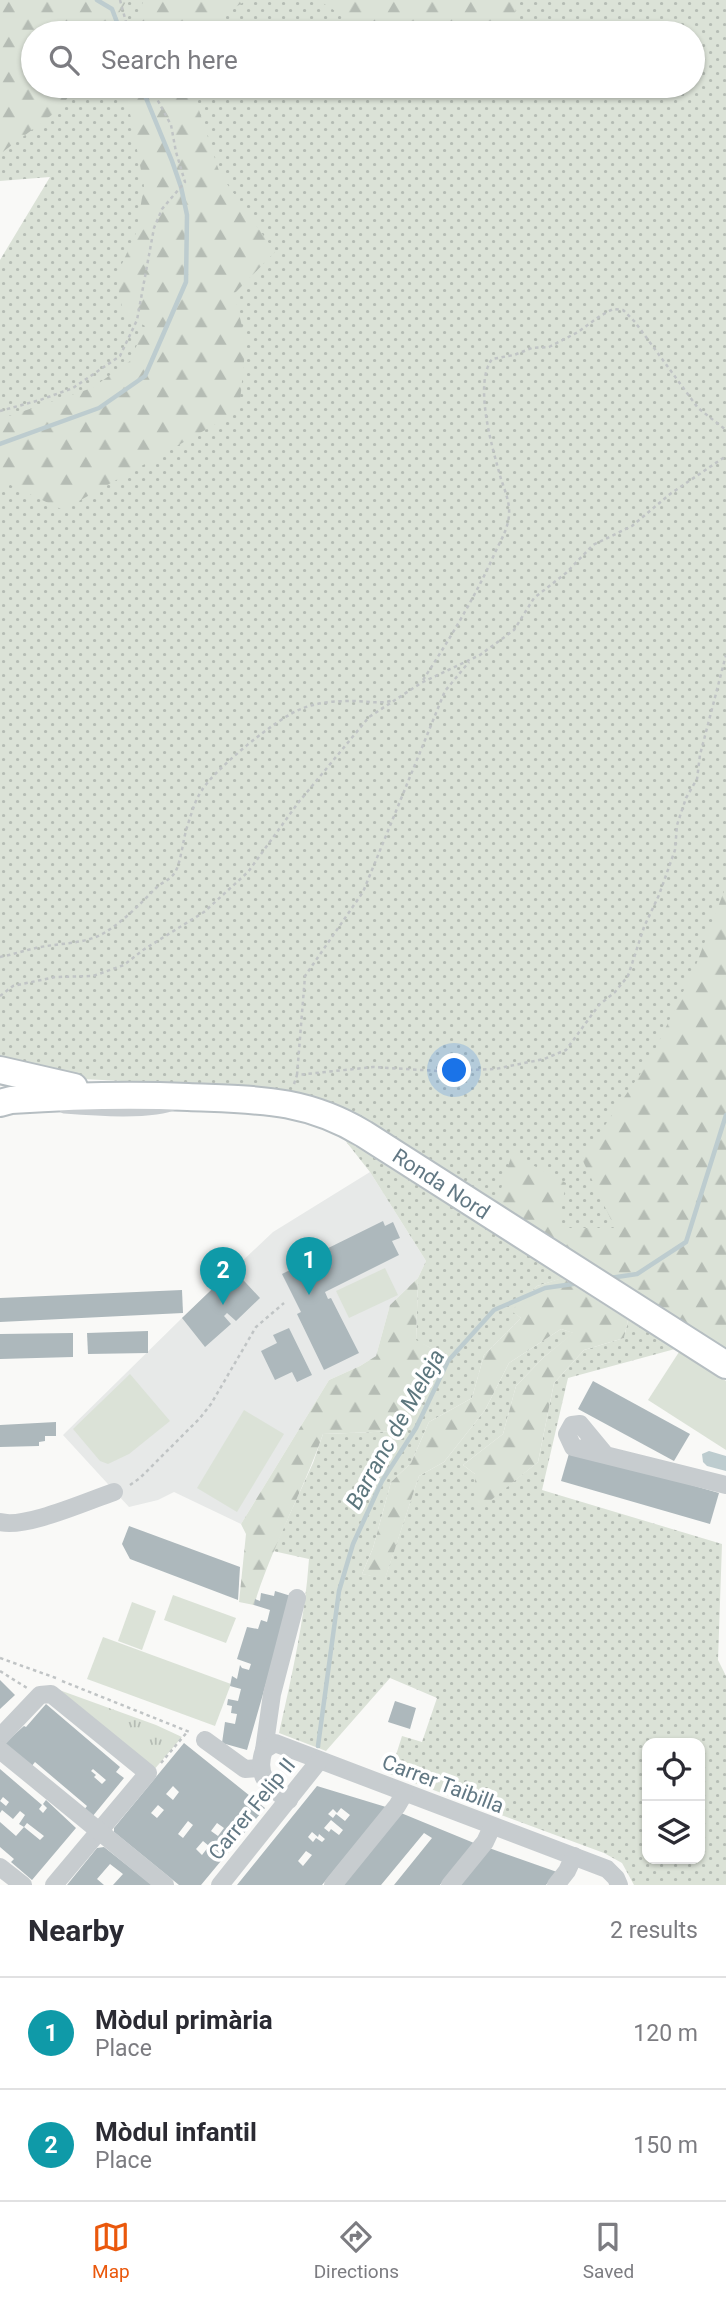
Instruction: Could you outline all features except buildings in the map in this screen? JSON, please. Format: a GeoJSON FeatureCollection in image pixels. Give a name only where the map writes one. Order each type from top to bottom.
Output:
{"type":"FeatureCollection","features":[{"type":"Feature","properties":{"kind":"main road","name":"Ronda Nord"},"geometry":{"type":"LineString","coordinates":[[0,1070],[66,1086],[125,1094],[263,1100],[288,1103],[326,1114],[347,1124],[726,1365]]}},
{"type":"Feature","properties":{"kind":"main road","name":"Ronda Nord"},"geometry":{"type":"LineString","coordinates":[[0,1103],[29,1098],[125,1094]]}},
{"type":"Feature","properties":{"kind":"street"},"geometry":{"type":"LineString","coordinates":[[604,1453],[726,1485]]}},
{"type":"Feature","properties":{"kind":"street"},"geometry":{"type":"LineString","coordinates":[[1,1525],[44,1517],[114,1492]]}},
{"type":"Feature","properties":{"kind":"street","name":"Carrer Felip II"},"geometry":{"type":"LineString","coordinates":[[267,1748],[272,1694],[297,1598]]}},
{"type":"Feature","properties":{"kind":"street"},"geometry":{"type":"LineString","coordinates":[[0,1737],[43,1695],[57,1697],[148,1773],[54,1885]]}},
{"type":"Feature","properties":{"kind":"street","name":"Carrer Taibilla"},"geometry":{"type":"LineString","coordinates":[[205,1740],[244,1769],[267,1748],[319,1761],[607,1869],[616,1878],[618,1885]]}},
{"type":"Feature","properties":{"kind":"street"},"geometry":{"type":"LineString","coordinates":[[267,1748],[267,1785],[289,1800]]}},
{"type":"Feature","properties":{"kind":"street"},"geometry":{"type":"LineString","coordinates":[[0,1750],[165,1885]]}},
{"type":"Feature","properties":{"kind":"street","name":"Carrer Felip II"},"geometry":{"type":"LineString","coordinates":[[220,1885],[319,1761]]}},
{"type":"Feature","properties":{"kind":"street"},"geometry":{"type":"LineString","coordinates":[[333,1885],[404,1794]]}},
{"type":"Feature","properties":{"kind":"street"},"geometry":{"type":"LineString","coordinates":[[450,1885],[485,1842],[492,1828]]}},
{"type":"Feature","properties":{"kind":"street"},"geometry":{"type":"LineString","coordinates":[[555,1885],[574,1856]]}},
{"type":"Feature","properties":{"kind":"street"},"geometry":{"type":"LineString","coordinates":[[0,1867],[23,1885]]}},
{"type":"Feature","properties":{"kind":"lane"},"geometry":{"type":"LineString","coordinates":[[29,1098],[60,1108],[141,1111],[167,1109],[187,1097]]}},
{"type":"Feature","properties":{"kind":"path"},"geometry":{"type":"LineString","coordinates":[[120,0],[126,21]]}},
{"type":"Feature","properties":{"kind":"path"},"geometry":{"type":"LineString","coordinates":[[0,411],[73,388],[120,356],[136,320],[154,228],[162,208],[185,182],[176,152],[172,125],[157,98]]}},
{"type":"Feature","properties":{"kind":"path"},"geometry":{"type":"LineString","coordinates":[[421,683],[486,574],[507,527],[509,506],[485,407],[487,365],[492,359],[532,348],[549,347],[613,309],[623,310],[635,322],[698,408],[726,430]]}},
{"type":"Feature","properties":{"kind":"path"},"geometry":{"type":"LineString","coordinates":[[0,996],[13,986],[55,977],[93,976],[124,965],[204,912],[248,872],[298,803],[369,717],[421,683],[480,655],[513,630],[534,598],[566,573],[593,545],[632,526],[670,494],[726,456]]}},
{"type":"Feature","properties":{"kind":"path"},"geometry":{"type":"LineString","coordinates":[[297,1075],[373,1067],[438,1072],[495,1069],[544,1059],[566,1050],[599,1005],[615,992],[628,976],[675,850],[677,825],[686,798],[697,779],[700,755],[726,655]]}},
{"type":"Feature","properties":{"kind":"path"},"geometry":{"type":"LineString","coordinates":[[288,1103],[297,1075],[305,976],[363,892],[445,691],[471,659]]}},
{"type":"Feature","properties":{"kind":"path"},"geometry":{"type":"LineString","coordinates":[[0,957],[102,935],[133,911],[160,884],[174,875],[180,861],[181,844],[186,829],[203,788],[239,751],[297,710],[313,704],[355,701],[380,703],[394,700]]}},
{"type":"Feature","properties":{"kind":"path"},"geometry":{"type":"LineString","coordinates":[[114,1492],[140,1478],[200,1418],[211,1404],[256,1326],[284,1303]]}},
{"type":"Feature","properties":{"kind":"path"},"geometry":{"type":"LineString","coordinates":[[0,1658],[43,1672],[205,1740]]}},
{"type":"Feature","properties":{"kind":"path"},"geometry":{"type":"LineString","coordinates":[[0,1671],[43,1695]]}},
{"type":"Feature","properties":{"kind":"path"},"geometry":{"type":"LineString","coordinates":[[148,1773],[153,1771],[188,1731]]}},
{"type":"Feature","properties":{"kind":"shaded area"},"geometry":{"type":"Polygon","coordinates":[[[370,1172],[426,1261],[418,1278],[390,1305],[376,1356],[329,1380],[241,1524],[174,1492],[158,1500],[129,1507],[63,1435],[273,1232],[370,1172]]]}},
{"type":"Feature","properties":{"kind":"shaded area"},"geometry":{"type":"Polygon","coordinates":[[[709,1451],[726,1456],[726,1471],[707,1466],[703,1462],[702,1454],[709,1451]]]}},
{"type":"Feature","properties":{"kind":"green space"},"geometry":{"type":"Polygon","coordinates":[[[0,0],[726,0],[726,1350],[355,1115],[320,1098],[275,1089],[64,1078],[0,1064],[0,260],[50,177],[0,181],[0,0]]]}},
{"type":"Feature","properties":{"kind":"green space"},"geometry":{"type":"Polygon","coordinates":[[[0,0],[127,0],[114,21],[21,21],[21,98],[67,98],[61,108],[0,154],[0,0]]]}},
{"type":"Feature","properties":{"kind":"green space"},"geometry":{"type":"Polygon","coordinates":[[[144,0],[247,0],[213,21],[134,21],[144,0]]]}},
{"type":"Feature","properties":{"kind":"green space"},"geometry":{"type":"Polygon","coordinates":[[[318,0],[517,0],[514,21],[351,21],[318,0]]]}},
{"type":"Feature","properties":{"kind":"green space"},"geometry":{"type":"Polygon","coordinates":[[[125,98],[195,98],[220,174],[275,252],[234,294],[246,342],[239,411],[63,510],[0,480],[0,419],[92,388],[130,361],[145,326],[123,312],[116,277],[136,233],[144,186],[125,98]]]}},
{"type":"Feature","properties":{"kind":"green space"},"geometry":{"type":"Polygon","coordinates":[[[726,886],[726,1350],[496,1205],[512,1154],[566,1183],[558,1228],[615,1228],[582,1159],[651,1058],[696,965],[726,886]]]}},
{"type":"Feature","properties":{"kind":"green space"},"geometry":{"type":"Polygon","coordinates":[[[344,1139],[563,1278],[537,1286],[512,1311],[521,1318],[484,1355],[472,1398],[429,1422],[411,1463],[391,1482],[373,1548],[362,1574],[385,1578],[419,1476],[444,1462],[485,1410],[509,1363],[561,1329],[574,1333],[544,1357],[516,1386],[503,1434],[463,1465],[475,1474],[475,1512],[538,1462],[554,1383],[584,1350],[624,1338],[628,1320],[675,1349],[568,1378],[542,1490],[722,1544],[718,1660],[726,1676],[726,1885],[634,1885],[622,1863],[604,1853],[390,1774],[402,1736],[422,1742],[437,1698],[390,1678],[326,1751],[279,1733],[301,1625],[309,1559],[273,1551],[313,1463],[323,1434],[399,1431],[433,1349],[416,1341],[418,1278],[426,1261],[370,1172],[344,1139]]]}},
{"type":"Feature","properties":{"kind":"green space"},"geometry":{"type":"Polygon","coordinates":[[[385,1268],[398,1295],[349,1318],[336,1291],[385,1268]]]}},
{"type":"Feature","properties":{"kind":"green space"},"geometry":{"type":"Polygon","coordinates":[[[418,1278],[416,1340],[433,1349],[416,1406],[399,1431],[323,1434],[254,1605],[239,1602],[246,1534],[241,1524],[329,1380],[376,1356],[390,1305],[418,1278]]]}},
{"type":"Feature","properties":{"kind":"green space"},"geometry":{"type":"Polygon","coordinates":[[[562,1278],[628,1320],[624,1338],[584,1350],[554,1383],[538,1462],[475,1513],[475,1474],[463,1465],[503,1434],[516,1386],[544,1357],[573,1333],[561,1329],[509,1363],[485,1410],[444,1462],[419,1476],[385,1579],[362,1574],[373,1548],[391,1482],[411,1463],[429,1422],[472,1398],[484,1355],[521,1318],[511,1311],[537,1286],[562,1278]]]}},
{"type":"Feature","properties":{"kind":"green space"},"geometry":{"type":"Polygon","coordinates":[[[679,1352],[726,1381],[726,1450],[648,1400],[679,1352]]]}},
{"type":"Feature","properties":{"kind":"green space"},"geometry":{"type":"Polygon","coordinates":[[[130,1374],[170,1421],[129,1454],[108,1464],[100,1461],[73,1429],[130,1374]]]}},
{"type":"Feature","properties":{"kind":"green space"},"geometry":{"type":"Polygon","coordinates":[[[244,1410],[284,1434],[237,1512],[197,1488],[244,1410]]]}},
{"type":"Feature","properties":{"kind":"green space"},"geometry":{"type":"Polygon","coordinates":[[[173,1595],[236,1618],[226,1643],[164,1620],[173,1595]]]}},
{"type":"Feature","properties":{"kind":"green space"},"geometry":{"type":"Polygon","coordinates":[[[132,1602],[156,1611],[142,1650],[118,1641],[132,1602]]]}},
{"type":"Feature","properties":{"kind":"green space"},"geometry":{"type":"Polygon","coordinates":[[[103,1637],[231,1684],[215,1726],[87,1679],[103,1637]]]}},
{"type":"Feature","properties":{"kind":"green space"},"geometry":{"type":"Polygon","coordinates":[[[51,1687],[156,1725],[182,1737],[153,1771],[51,1687]]]}},
{"type":"Feature","properties":{"kind":"waterway"},"geometry":{"type":"LineString","coordinates":[[97,0],[112,9],[116,21]]}},
{"type":"Feature","properties":{"kind":"waterway"},"geometry":{"type":"LineString","coordinates":[[0,444],[99,408],[145,376],[186,282],[187,215],[181,187],[146,98]]}},
{"type":"Feature","properties":{"kind":"waterway","name":"Barranc de Meleja"},"geometry":{"type":"LineString","coordinates":[[610,1278],[637,1274],[686,1242],[726,1115]]}},
{"type":"Feature","properties":{"kind":"waterway","name":"Barranc de Meleja"},"geometry":{"type":"LineString","coordinates":[[318,1746],[339,1591],[353,1544],[382,1481],[416,1428],[448,1361],[494,1310],[545,1288],[580,1283]]}},
{"type":"Feature","properties":{"kind":"place","name":"Mòdul primària"},"geometry":{"type":"Point","coordinates":[309,1295]}},
{"type":"Feature","properties":{"kind":"place","name":"Mòdul infantil"},"geometry":{"type":"Point","coordinates":[223,1305]}}]}
